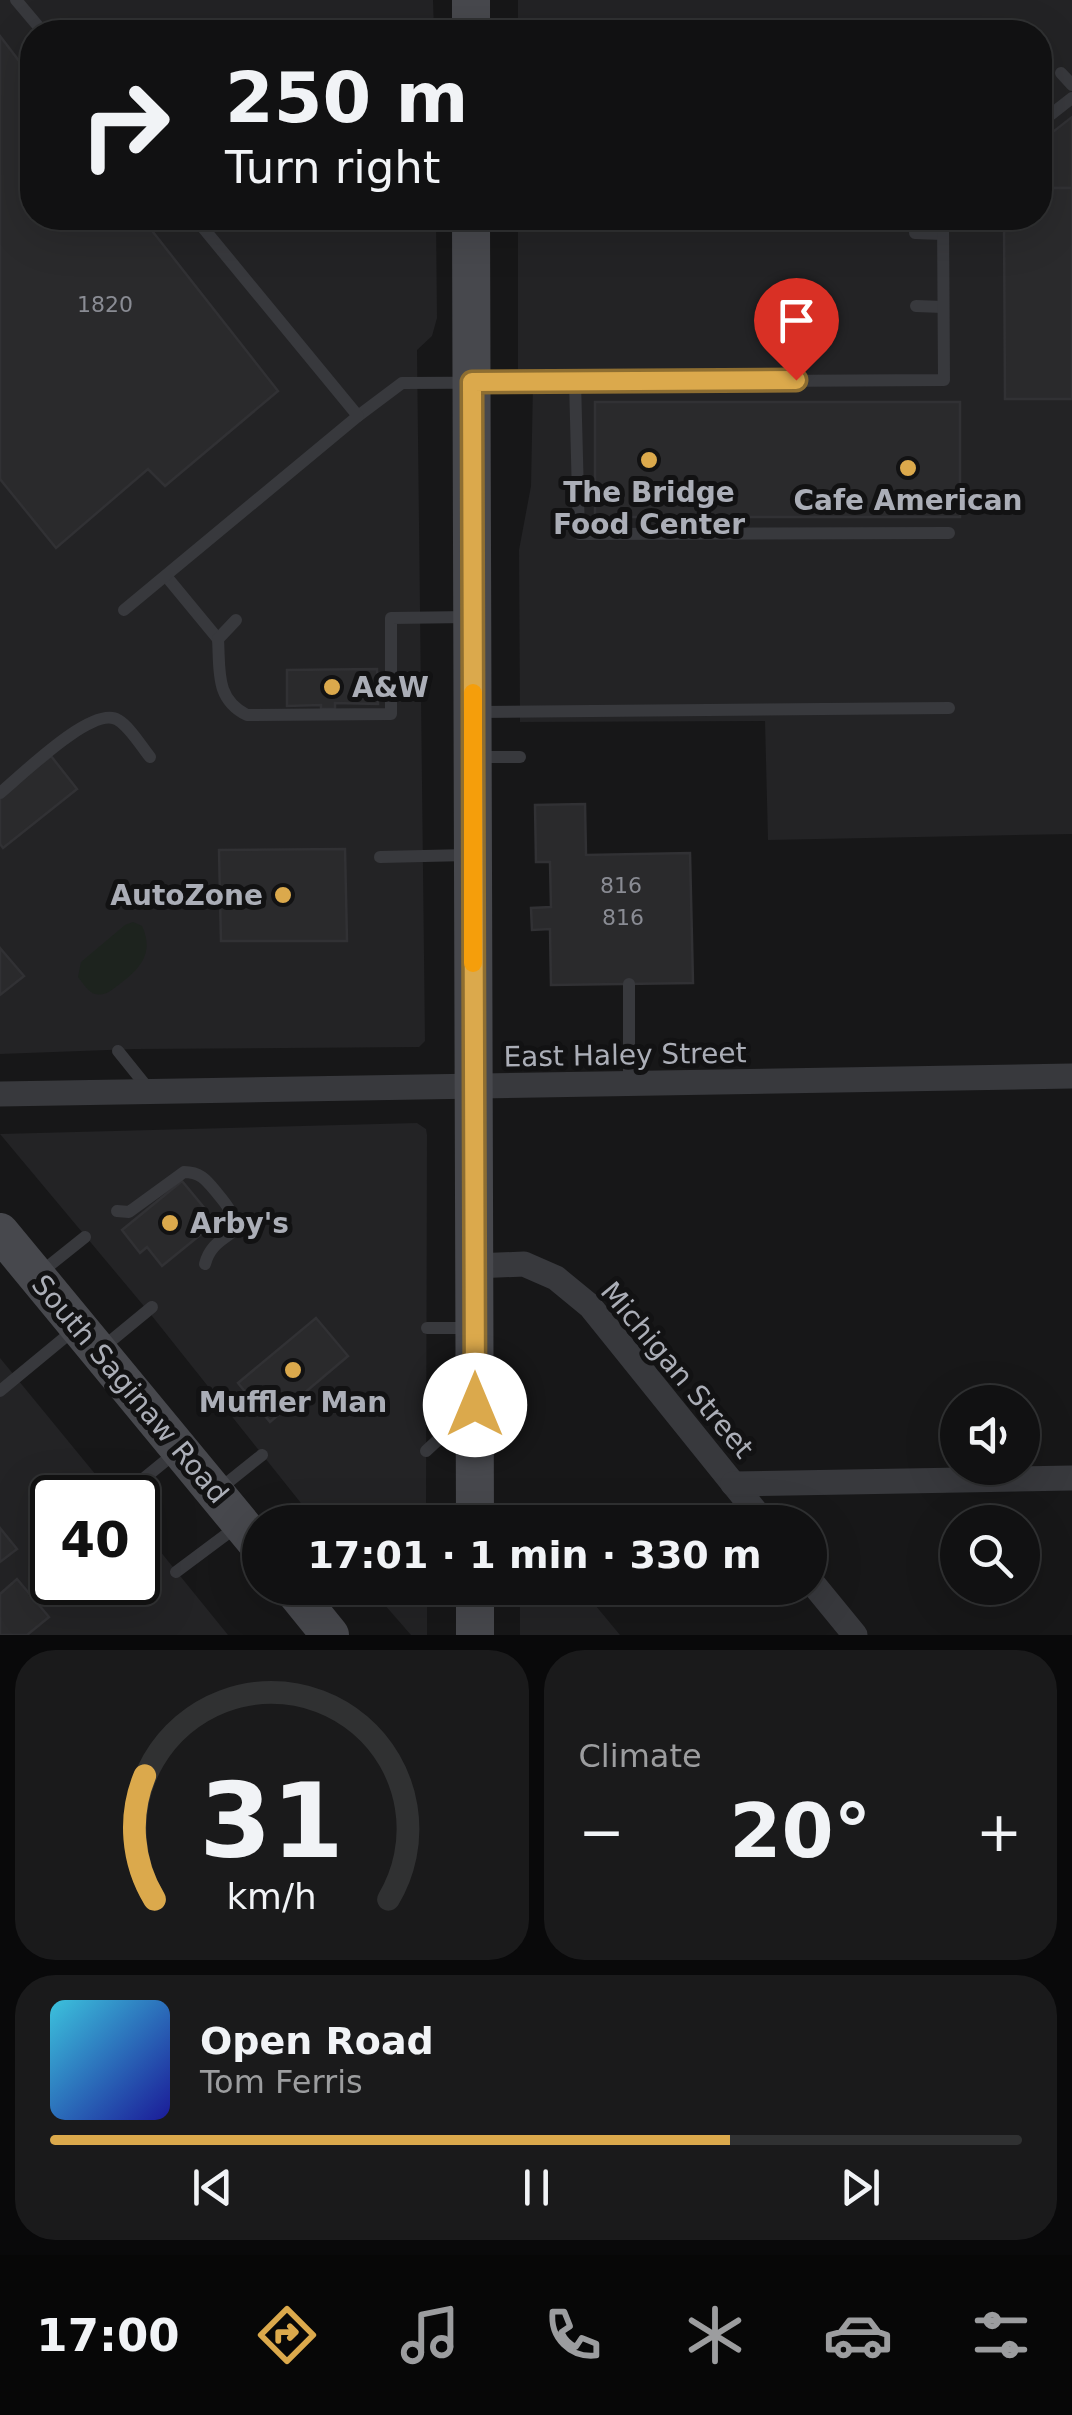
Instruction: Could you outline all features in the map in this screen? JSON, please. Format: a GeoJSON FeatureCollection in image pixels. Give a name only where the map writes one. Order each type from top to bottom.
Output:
{"type":"FeatureCollection","features":[{"type":"Feature","properties":{"kind":"street"},"geometry":{"type":"LineString","coordinates":[[471,230],[475,1505]]}},
{"type":"Feature","properties":{"kind":"street","name":"East Haley Street"},"geometry":{"type":"LineString","coordinates":[[0,1094],[1072,1076]]}},
{"type":"Feature","properties":{"kind":"street","name":"South Saginaw Road"},"geometry":{"type":"LineString","coordinates":[[0,1233],[242,1524]]}},
{"type":"Feature","properties":{"kind":"street","name":"Michigan Street"},"geometry":{"type":"LineString","coordinates":[[475,1266],[524,1264],[556,1278],[590,1306],[750,1505]]}},
{"type":"Feature","properties":{"kind":"street"},"geometry":{"type":"LineString","coordinates":[[733,1484],[1072,1478]]}},
{"type":"Feature","properties":{"kind":"street"},"geometry":{"type":"LineString","coordinates":[[827,1601],[855,1635]]}},
{"type":"Feature","properties":{"kind":"street"},"geometry":{"type":"LineString","coordinates":[[303,1605],[321,1632]]}},
{"type":"Feature","properties":{"kind":"street"},"geometry":{"type":"LineString","coordinates":[[475,1605],[475,1635]]}},
{"type":"Feature","properties":{"kind":"lane"},"geometry":{"type":"LineString","coordinates":[[16,0],[33,20]]}},
{"type":"Feature","properties":{"kind":"lane"},"geometry":{"type":"LineString","coordinates":[[1060,73],[1072,85]]}},
{"type":"Feature","properties":{"kind":"lane"},"geometry":{"type":"LineString","coordinates":[[1052,114],[1072,98]]}},
{"type":"Feature","properties":{"kind":"lane"},"geometry":{"type":"LineString","coordinates":[[205,230],[358,416]]}},
{"type":"Feature","properties":{"kind":"lane"},"geometry":{"type":"LineString","coordinates":[[124,610],[402,383],[944,380],[943,230]]}},
{"type":"Feature","properties":{"kind":"lane"},"geometry":{"type":"LineString","coordinates":[[915,233],[943,234]]}},
{"type":"Feature","properties":{"kind":"lane"},"geometry":{"type":"LineString","coordinates":[[916,306],[943,307]]}},
{"type":"Feature","properties":{"kind":"lane"},"geometry":{"type":"LineString","coordinates":[[574,382],[579,534],[949,532]]}},
{"type":"Feature","properties":{"kind":"lane"},"geometry":{"type":"LineString","coordinates":[[166,576],[218,639],[220,688],[227,702],[247,715],[391,714],[391,618],[473,617]]}},
{"type":"Feature","properties":{"kind":"lane"},"geometry":{"type":"LineString","coordinates":[[218,639],[236,620]]}},
{"type":"Feature","properties":{"kind":"lane"},"geometry":{"type":"LineString","coordinates":[[473,712],[949,708]]}},
{"type":"Feature","properties":{"kind":"lane"},"geometry":{"type":"LineString","coordinates":[[0,793],[86,722],[106,716],[120,720],[150,757]]}},
{"type":"Feature","properties":{"kind":"lane"},"geometry":{"type":"LineString","coordinates":[[474,757],[520,757]]}},
{"type":"Feature","properties":{"kind":"lane"},"geometry":{"type":"LineString","coordinates":[[380,857],[473,855]]}},
{"type":"Feature","properties":{"kind":"lane"},"geometry":{"type":"LineString","coordinates":[[629,984],[630,1085]]}},
{"type":"Feature","properties":{"kind":"lane"},"geometry":{"type":"LineString","coordinates":[[118,1051],[151,1092]]}},
{"type":"Feature","properties":{"kind":"lane"},"geometry":{"type":"LineString","coordinates":[[118,1211],[130,1212],[184,1172],[202,1176],[235,1215],[236,1224],[234,1231],[208,1252],[205,1264]]}},
{"type":"Feature","properties":{"kind":"lane"},"geometry":{"type":"LineString","coordinates":[[36,1276],[85,1238]]}},
{"type":"Feature","properties":{"kind":"lane"},"geometry":{"type":"LineString","coordinates":[[0,1391],[89,1338],[152,1308]]}},
{"type":"Feature","properties":{"kind":"lane"},"geometry":{"type":"LineString","coordinates":[[428,1328],[475,1328]]}},
{"type":"Feature","properties":{"kind":"lane"},"geometry":{"type":"LineString","coordinates":[[426,1451],[475,1405]]}},
{"type":"Feature","properties":{"kind":"lane"},"geometry":{"type":"LineString","coordinates":[[149,1475],[181,1449]]}},
{"type":"Feature","properties":{"kind":"lane"},"geometry":{"type":"LineString","coordinates":[[216,1492],[262,1455]]}},
{"type":"Feature","properties":{"kind":"lane"},"geometry":{"type":"LineString","coordinates":[[176,1572],[242,1539]]}},
{"type":"Feature","properties":{"kind":"shaded area"},"geometry":{"type":"Polygon","coordinates":[[[0,0],[433,0],[434,20],[20,20],[20,230],[436,230],[437,318],[432,336],[417,350],[425,1041],[419,1047],[0,1054],[0,0]]]}},
{"type":"Feature","properties":{"kind":"shaded area"},"geometry":{"type":"Polygon","coordinates":[[[518,0],[1072,0],[1072,834],[768,840],[765,721],[520,722],[519,550],[531,486],[533,383],[518,382],[518,230],[1052,230],[1052,20],[518,20],[518,0]]]}},
{"type":"Feature","properties":{"kind":"shaded area"},"geometry":{"type":"Polygon","coordinates":[[[133,922],[142,926],[146,936],[143,961],[112,990],[92,993],[78,977],[81,962],[133,922]]]}},
{"type":"Feature","properties":{"kind":"shaded area"},"geometry":{"type":"Polygon","coordinates":[[[417,1123],[426,1129],[426,1505],[302,1505],[0,1134],[417,1123]]]}},
{"type":"Feature","properties":{"kind":"shaded area"},"geometry":{"type":"Polygon","coordinates":[[[0,1358],[96,1475],[30,1475],[30,1605],[160,1605],[160,1551],[228,1635],[0,1635],[0,1358]]]}},
{"type":"Feature","properties":{"kind":"shaded area"},"geometry":{"type":"Polygon","coordinates":[[[385,1605],[427,1605],[427,1635],[411,1635],[385,1605]]]}},
{"type":"Feature","properties":{"kind":"shaded area"},"geometry":{"type":"Polygon","coordinates":[[[520,1605],[595,1605],[620,1635],[520,1635],[520,1605]]]}},
{"type":"Feature","properties":{"kind":"building"},"geometry":{"type":"Polygon","coordinates":[[[0,36],[20,62],[20,230],[151,230],[278,391],[165,486],[148,469],[56,548],[0,479],[0,36]]]}},
{"type":"Feature","properties":{"kind":"building"},"geometry":{"type":"Polygon","coordinates":[[[1072,117],[1072,188],[1052,188],[1052,133],[1072,117]]]}},
{"type":"Feature","properties":{"kind":"building"},"geometry":{"type":"Polygon","coordinates":[[[1052,188],[1072,188],[1072,399],[1005,399],[1004,230],[1052,230],[1052,188]]]}},
{"type":"Feature","properties":{"kind":"building"},"geometry":{"type":"Polygon","coordinates":[[[595,402],[960,402],[960,517],[595,517],[595,402]]]}},
{"type":"Feature","properties":{"kind":"building","name":"A&W"},"geometry":{"type":"Polygon","coordinates":[[[377,669],[378,704],[335,703],[335,709],[321,709],[321,705],[287,706],[287,670],[377,669]]]}},
{"type":"Feature","properties":{"kind":"building"},"geometry":{"type":"Polygon","coordinates":[[[51,756],[77,789],[3,848],[0,797],[51,756]]]}},
{"type":"Feature","properties":{"kind":"building"},"geometry":{"type":"Polygon","coordinates":[[[585,804],[586,855],[690,853],[693,983],[551,985],[550,929],[532,930],[531,908],[551,907],[550,862],[536,862],[535,805],[585,804]]]}},
{"type":"Feature","properties":{"kind":"building","name":"AutoZone"},"geometry":{"type":"Polygon","coordinates":[[[345,849],[347,941],[221,941],[219,850],[345,849]]]}},
{"type":"Feature","properties":{"kind":"building"},"geometry":{"type":"Polygon","coordinates":[[[0,948],[24,976],[0,995],[0,948]]]}},
{"type":"Feature","properties":{"kind":"building"},"geometry":{"type":"Polygon","coordinates":[[[182,1181],[216,1222],[162,1266],[147,1247],[140,1253],[122,1230],[182,1181]]]}},
{"type":"Feature","properties":{"kind":"building","name":"Muffler Man"},"geometry":{"type":"Polygon","coordinates":[[[316,1318],[348,1356],[270,1422],[238,1383],[316,1318]]]}},
{"type":"Feature","properties":{"kind":"building"},"geometry":{"type":"Polygon","coordinates":[[[0,1528],[17,1549],[0,1562],[0,1528]]]}},
{"type":"Feature","properties":{"kind":"building"},"geometry":{"type":"Polygon","coordinates":[[[17,1579],[30,1594],[30,1605],[39,1605],[49,1617],[27,1635],[0,1635],[0,1594],[17,1579]]]}},
{"type":"Feature","properties":{"kind":"slow traffic"},"geometry":{"type":"LineString","coordinates":[[473,693],[473,963]]}},
{"type":"Feature","properties":{"kind":"place","name":"The Bridge Food Center"},"geometry":{"type":"Point","coordinates":[649,460]}},
{"type":"Feature","properties":{"kind":"place","name":"Cafe American"},"geometry":{"type":"Point","coordinates":[908,468]}},
{"type":"Feature","properties":{"kind":"place","name":"A&W"},"geometry":{"type":"Point","coordinates":[332,687]}},
{"type":"Feature","properties":{"kind":"place","name":"AutoZone"},"geometry":{"type":"Point","coordinates":[283,895]}},
{"type":"Feature","properties":{"kind":"place","name":"Arby's"},"geometry":{"type":"Point","coordinates":[170,1223]}},
{"type":"Feature","properties":{"kind":"place","name":"Muffler Man"},"geometry":{"type":"Point","coordinates":[293,1370]}},
{"type":"Feature","properties":{"kind":"route"},"geometry":{"type":"LineString","coordinates":[[475,1405],[472,382],[796,380]]}}]}
